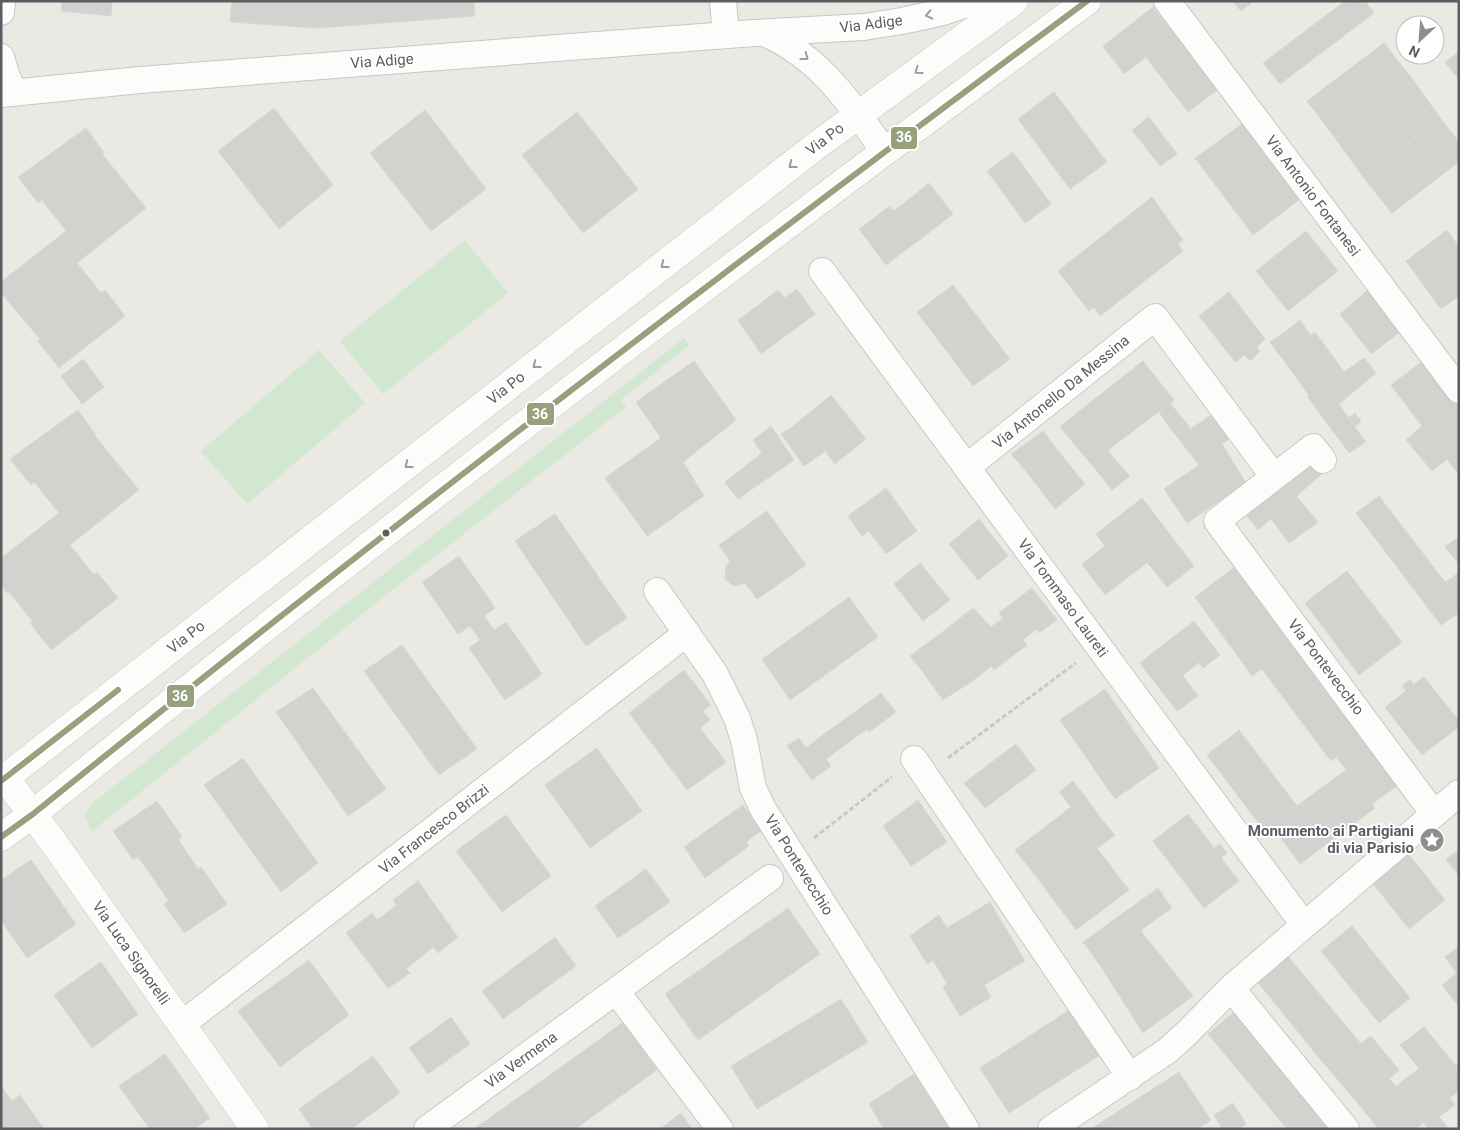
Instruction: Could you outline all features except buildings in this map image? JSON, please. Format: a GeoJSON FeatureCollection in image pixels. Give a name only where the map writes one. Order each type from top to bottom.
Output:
{"type":"FeatureCollection","features":[{"type":"Feature","properties":{"kind":"main road","name":"Via Po"},"geometry":{"type":"LineString","coordinates":[[3,779],[816,146],[1014,1]]}},
{"type":"Feature","properties":{"kind":"main road"},"geometry":{"type":"LineString","coordinates":[[1,837],[33,814],[439,491],[884,151],[1087,1]]}},
{"type":"Feature","properties":{"kind":"main road","name":"Via Luca Signorelli"},"geometry":{"type":"LineString","coordinates":[[3,779],[33,814],[255,1129]]}},
{"type":"Feature","properties":{"kind":"street"},"geometry":{"type":"LineString","coordinates":[[1,12],[2,1]]}},
{"type":"Feature","properties":{"kind":"street"},"geometry":{"type":"LineString","coordinates":[[723,1],[726,35]]}},
{"type":"Feature","properties":{"kind":"street","name":"Via Adige"},"geometry":{"type":"LineString","coordinates":[[8,93],[140,80],[874,25],[943,12],[976,1]]}},
{"type":"Feature","properties":{"kind":"street","name":"Via Antonio Fontanesi"},"geometry":{"type":"LineString","coordinates":[[1167,1],[1459,390]]}},
{"type":"Feature","properties":{"kind":"street","name":"Via Adige"},"geometry":{"type":"LineString","coordinates":[[763,33],[781,40],[828,76],[859,114],[884,151]]}},
{"type":"Feature","properties":{"kind":"street"},"geometry":{"type":"LineString","coordinates":[[1,57],[7,77],[8,93]]}},
{"type":"Feature","properties":{"kind":"street","name":"Via Tommaso Laureti"},"geometry":{"type":"LineString","coordinates":[[822,271],[1304,925]]}},
{"type":"Feature","properties":{"kind":"street","name":"Via Antonello Da Messina"},"geometry":{"type":"LineString","coordinates":[[967,467],[1155,317],[1274,477]]}},
{"type":"Feature","properties":{"kind":"street","name":"Via Pontevecchio"},"geometry":{"type":"LineString","coordinates":[[1322,460],[1313,447],[1209,527],[1434,814]]}},
{"type":"Feature","properties":{"kind":"street","name":"Via Pontevecchio"},"geometry":{"type":"LineString","coordinates":[[657,591],[715,674],[737,718],[744,740],[753,788],[763,809],[966,1129]]}},
{"type":"Feature","properties":{"kind":"street","name":"Via Francesco Brizzi"},"geometry":{"type":"LineString","coordinates":[[181,1024],[687,633]]}},
{"type":"Feature","properties":{"kind":"street"},"geometry":{"type":"LineString","coordinates":[[914,759],[1130,1077]]}},
{"type":"Feature","properties":{"kind":"street"},"geometry":{"type":"LineString","coordinates":[[1051,1129],[1167,1051],[1188,1033],[1230,988],[1459,793]]}},
{"type":"Feature","properties":{"kind":"street","name":"Via Vermena"},"geometry":{"type":"LineString","coordinates":[[427,1129],[770,878]]}},
{"type":"Feature","properties":{"kind":"street"},"geometry":{"type":"LineString","coordinates":[[1230,988],[1346,1129]]}},
{"type":"Feature","properties":{"kind":"street"},"geometry":{"type":"LineString","coordinates":[[616,991],[717,1125]]}},
{"type":"Feature","properties":{"kind":"green space"},"geometry":{"type":"Polygon","coordinates":[[[465,240],[508,293],[383,394],[340,341],[465,240]]]}},
{"type":"Feature","properties":{"kind":"green space"},"geometry":{"type":"Polygon","coordinates":[[[684,338],[689,345],[621,400],[626,407],[396,587],[91,832],[85,815],[94,802],[684,338]]]}},
{"type":"Feature","properties":{"kind":"green space"},"geometry":{"type":"Polygon","coordinates":[[[319,350],[365,403],[247,504],[201,451],[319,350]]]}},
{"type":"Feature","properties":{"kind":"transit line","name":"36"},"geometry":{"type":"LineString","coordinates":[[1,837],[33,814],[293,607],[556,402],[1087,1]]}},
{"type":"Feature","properties":{"kind":"transit line","name":"36"},"geometry":{"type":"LineString","coordinates":[[1,781],[118,690]]}},
{"type":"Feature","properties":{"kind":"place","name":"Monumento ai Partigiani di via Parisio"},"geometry":{"type":"Point","coordinates":[1432,840]}}]}
